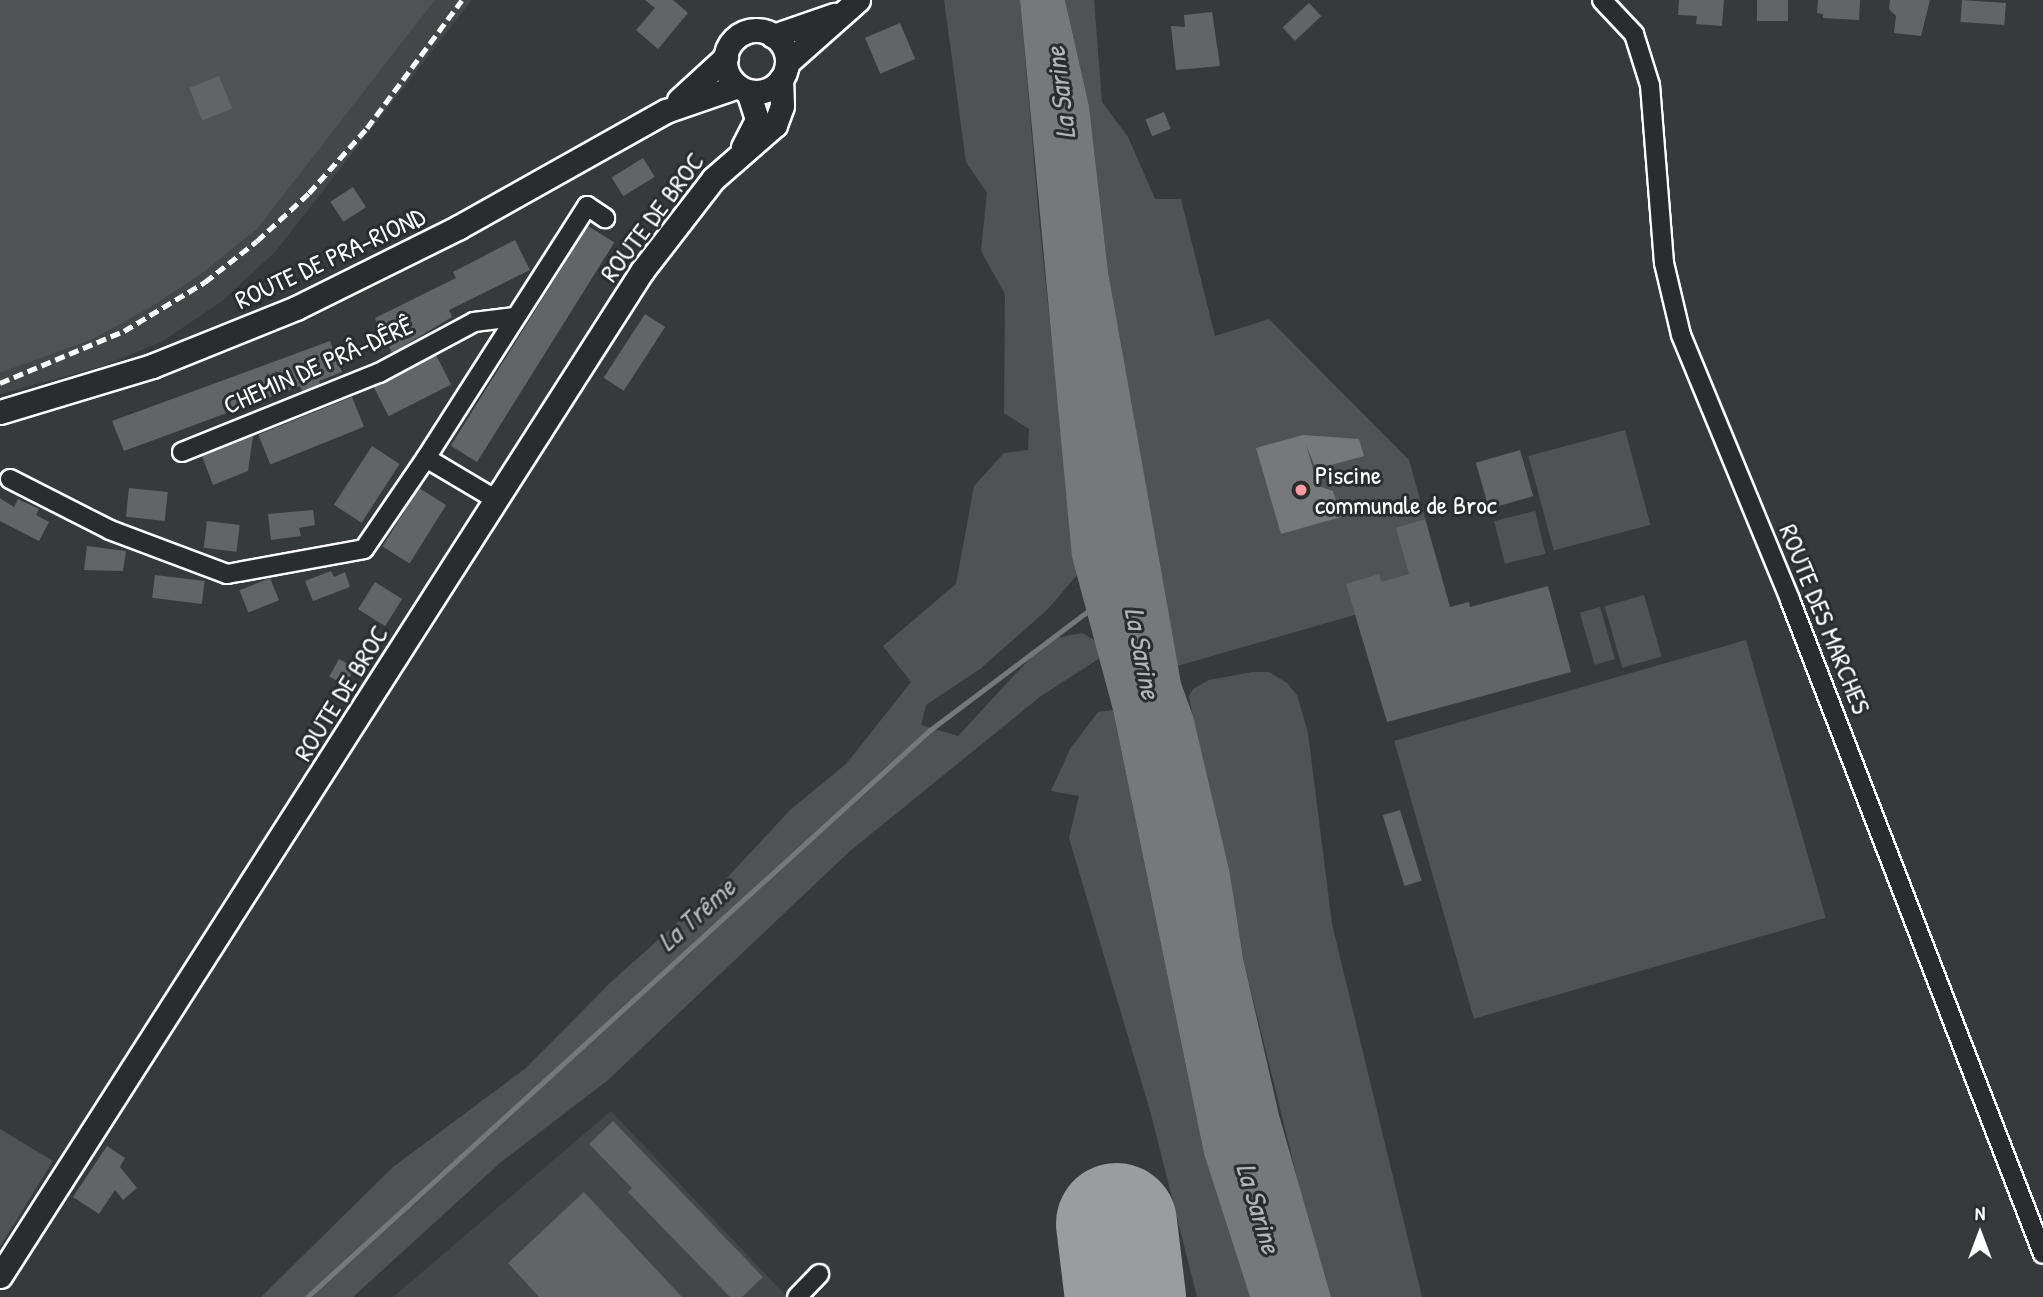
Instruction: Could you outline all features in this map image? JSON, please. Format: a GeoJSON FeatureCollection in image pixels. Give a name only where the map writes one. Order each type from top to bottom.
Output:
{"type":"FeatureCollection","features":[{"type":"Feature","properties":{"kind":"main road","name":"ROUTE DE PRA-RIOND"},"geometry":{"type":"LineString","coordinates":[[0,412],[152,366],[296,308],[447,233],[666,111],[726,57],[731,44],[742,34],[756,31],[773,36],[849,6]]}},
{"type":"Feature","properties":{"kind":"main road","name":"ROUTE DE PRA-RIOND"},"geometry":{"type":"LineString","coordinates":[[666,111],[743,89],[767,90],[849,6]]}},
{"type":"Feature","properties":{"kind":"main road"},"geometry":{"type":"LineString","coordinates":[[773,36],[785,50],[784,71]]}},
{"type":"Feature","properties":{"kind":"main road"},"geometry":{"type":"LineString","coordinates":[[726,57],[727,72],[743,89]]}},
{"type":"Feature","properties":{"kind":"main road","name":"ROUTE DE BROC"},"geometry":{"type":"LineString","coordinates":[[0,1276],[650,260],[681,216],[741,150],[775,125],[782,106],[784,71]]}},
{"type":"Feature","properties":{"kind":"main road","name":"ROUTE DE BROC"},"geometry":{"type":"LineString","coordinates":[[741,150],[757,119],[743,89]]}},
{"type":"Feature","properties":{"kind":"street","name":"ROUTE DES MARCHES"},"geometry":{"type":"LineString","coordinates":[[1602,0],[1634,34],[1650,85],[1664,263],[1681,335],[1790,600],[2043,1254]]}},
{"type":"Feature","properties":{"kind":"street"},"geometry":{"type":"LineString","coordinates":[[10,479],[138,542],[208,570],[238,574],[367,547],[587,206],[606,218]]}},
{"type":"Feature","properties":{"kind":"street","name":"CHEMIN DE PRÂ-DÊRÊ"},"geometry":{"type":"LineString","coordinates":[[182,452],[379,373],[474,322],[515,317]]}},
{"type":"Feature","properties":{"kind":"street"},"geometry":{"type":"LineString","coordinates":[[426,458],[495,499]]}},
{"type":"Feature","properties":{"kind":"street"},"geometry":{"type":"LineString","coordinates":[[797,1297],[819,1274]]}},
{"type":"Feature","properties":{"kind":"shaded area"},"geometry":{"type":"Polygon","coordinates":[[[0,0],[435,0],[257,229],[204,272],[151,307],[93,339],[0,373],[0,0]]]}},
{"type":"Feature","properties":{"kind":"shaded area"},"geometry":{"type":"Polygon","coordinates":[[[435,0],[472,0],[275,252],[222,301],[163,341],[103,366],[0,394],[0,373],[93,339],[151,307],[204,272],[257,229],[435,0]]]}},
{"type":"Feature","properties":{"kind":"shaded area"},"geometry":{"type":"Polygon","coordinates":[[[944,0],[1020,0],[1040,230],[1077,575],[1048,609],[980,669],[926,705],[921,725],[958,736],[1047,640],[1082,633],[1096,641],[1100,658],[1041,696],[850,851],[608,1080],[501,1162],[353,1297],[261,1297],[393,1167],[526,1068],[611,982],[725,880],[790,810],[846,764],[911,682],[883,646],[956,584],[974,486],[1004,453],[1028,450],[1029,429],[1004,413],[1005,294],[981,251],[987,193],[966,162],[944,0]]]}},
{"type":"Feature","properties":{"kind":"shaded area","name":"Piscine communale de Broc"},"geometry":{"type":"Polygon","coordinates":[[[1065,0],[1094,0],[1102,102],[1128,137],[1155,199],[1181,199],[1215,336],[1269,319],[1409,460],[1445,589],[1177,666],[1108,271],[1089,106],[1065,0]]]}},
{"type":"Feature","properties":{"kind":"shaded area"},"geometry":{"type":"Polygon","coordinates":[[[1625,430],[1650,525],[1554,551],[1528,456],[1625,430]]]}},
{"type":"Feature","properties":{"kind":"shaded area"},"geometry":{"type":"Polygon","coordinates":[[[1535,511],[1546,554],[1505,564],[1494,521],[1535,511]]]}},
{"type":"Feature","properties":{"kind":"shaded area"},"geometry":{"type":"Polygon","coordinates":[[[1644,595],[1662,657],[1622,668],[1605,606],[1644,595]]]}},
{"type":"Feature","properties":{"kind":"shaded area"},"geometry":{"type":"Polygon","coordinates":[[[1600,607],[1615,659],[1595,665],[1580,613],[1600,607]]]}},
{"type":"Feature","properties":{"kind":"shaded area"},"geometry":{"type":"Polygon","coordinates":[[[1746,640],[1826,918],[1474,1019],[1394,741],[1746,640]]]}},
{"type":"Feature","properties":{"kind":"shaded area"},"geometry":{"type":"Polygon","coordinates":[[[1252,672],[1269,672],[1287,683],[1297,695],[1308,733],[1332,924],[1422,1297],[1331,1297],[1304,1206],[1243,958],[1230,874],[1206,787],[1189,696],[1193,689],[1209,680],[1252,672]]]}},
{"type":"Feature","properties":{"kind":"shaded area"},"geometry":{"type":"Polygon","coordinates":[[[1113,710],[1204,1154],[1250,1297],[1197,1297],[1151,1114],[1069,838],[1079,796],[1051,791],[1070,749],[1098,712],[1113,710]]]}},
{"type":"Feature","properties":{"kind":"shaded area"},"geometry":{"type":"Polygon","coordinates":[[[611,1111],[787,1297],[393,1297],[611,1111]]]}},
{"type":"Feature","properties":{"kind":"shaded area"},"geometry":{"type":"Polygon","coordinates":[[[0,1129],[53,1161],[0,1247],[0,1129]]]}},
{"type":"Feature","properties":{"kind":"water","name":"La Sarine"},"geometry":{"type":"Polygon","coordinates":[[[1020,0],[1065,0],[1089,106],[1108,271],[1181,683],[1193,716],[1230,874],[1243,958],[1279,1115],[1331,1297],[1250,1297],[1204,1154],[1113,710],[1072,557],[1020,0]]]}},
{"type":"Feature","properties":{"kind":"water"},"geometry":{"type":"Polygon","coordinates":[[[1303,435],[1359,439],[1364,456],[1316,469],[1306,445],[1318,486],[1333,491],[1341,517],[1281,534],[1256,448],[1303,435]]]}},
{"type":"Feature","properties":{"kind":"building"},"geometry":{"type":"Polygon","coordinates":[[[645,0],[673,0],[688,13],[658,49],[636,30],[655,8],[645,0]]]}},
{"type":"Feature","properties":{"kind":"building"},"geometry":{"type":"Polygon","coordinates":[[[1679,0],[1724,0],[1722,26],[1696,24],[1697,16],[1678,15],[1679,0]]]}},
{"type":"Feature","properties":{"kind":"building"},"geometry":{"type":"Polygon","coordinates":[[[1757,0],[1788,0],[1788,21],[1757,21],[1757,0]]]}},
{"type":"Feature","properties":{"kind":"building"},"geometry":{"type":"Polygon","coordinates":[[[1818,0],[1860,0],[1859,20],[1823,18],[1823,14],[1817,13],[1818,0]]]}},
{"type":"Feature","properties":{"kind":"building"},"geometry":{"type":"Polygon","coordinates":[[[1890,0],[1930,0],[1921,36],[1894,33],[1896,16],[1889,9],[1890,0]]]}},
{"type":"Feature","properties":{"kind":"building"},"geometry":{"type":"Polygon","coordinates":[[[1962,0],[2006,3],[2004,25],[1960,22],[1962,0]]]}},
{"type":"Feature","properties":{"kind":"building"},"geometry":{"type":"Polygon","coordinates":[[[1309,3],[1321,16],[1295,41],[1283,28],[1309,3]]]}},
{"type":"Feature","properties":{"kind":"building"},"geometry":{"type":"Polygon","coordinates":[[[1212,12],[1220,66],[1176,70],[1171,26],[1185,27],[1184,15],[1212,12]]]}},
{"type":"Feature","properties":{"kind":"building"},"geometry":{"type":"Polygon","coordinates":[[[900,23],[915,59],[880,74],[865,38],[900,23]]]}},
{"type":"Feature","properties":{"kind":"building"},"geometry":{"type":"Polygon","coordinates":[[[219,76],[232,108],[202,120],[189,88],[219,76]]]}},
{"type":"Feature","properties":{"kind":"building"},"geometry":{"type":"Polygon","coordinates":[[[1164,112],[1171,129],[1152,136],[1145,119],[1164,112]]]}},
{"type":"Feature","properties":{"kind":"building"},"geometry":{"type":"Polygon","coordinates":[[[643,158],[655,177],[623,196],[612,178],[643,158]]]}},
{"type":"Feature","properties":{"kind":"building"},"geometry":{"type":"Polygon","coordinates":[[[353,187],[366,207],[343,222],[330,202],[353,187]]]}},
{"type":"Feature","properties":{"kind":"building"},"geometry":{"type":"Polygon","coordinates":[[[588,226],[614,242],[477,462],[451,446],[588,226]]]}},
{"type":"Feature","properties":{"kind":"building"},"geometry":{"type":"Polygon","coordinates":[[[515,240],[530,270],[449,310],[452,317],[392,353],[375,318],[456,278],[453,272],[515,240]]]}},
{"type":"Feature","properties":{"kind":"building"},"geometry":{"type":"Polygon","coordinates":[[[645,314],[665,327],[624,391],[604,378],[645,314]]]}},
{"type":"Feature","properties":{"kind":"building"},"geometry":{"type":"Polygon","coordinates":[[[330,341],[342,372],[319,381],[320,384],[302,391],[300,386],[124,451],[112,421],[330,341]]]}},
{"type":"Feature","properties":{"kind":"building"},"geometry":{"type":"Polygon","coordinates":[[[436,355],[451,384],[389,416],[374,387],[436,355]]]}},
{"type":"Feature","properties":{"kind":"building"},"geometry":{"type":"Polygon","coordinates":[[[352,397],[364,427],[270,465],[258,435],[352,397]]]}},
{"type":"Feature","properties":{"kind":"building"},"geometry":{"type":"Polygon","coordinates":[[[253,436],[248,471],[213,485],[202,456],[253,436]]]}},
{"type":"Feature","properties":{"kind":"building"},"geometry":{"type":"Polygon","coordinates":[[[372,446],[400,464],[362,523],[334,505],[372,446]]]}},
{"type":"Feature","properties":{"kind":"building"},"geometry":{"type":"Polygon","coordinates":[[[1520,450],[1533,496],[1489,509],[1476,463],[1520,450]]]}},
{"type":"Feature","properties":{"kind":"building"},"geometry":{"type":"Polygon","coordinates":[[[129,488],[168,492],[165,521],[126,517],[129,488]]]}},
{"type":"Feature","properties":{"kind":"building"},"geometry":{"type":"Polygon","coordinates":[[[419,488],[446,505],[410,563],[382,547],[419,488]]]}},
{"type":"Feature","properties":{"kind":"building"},"geometry":{"type":"Polygon","coordinates":[[[0,498],[14,507],[18,499],[39,509],[36,515],[49,522],[39,541],[0,521],[0,498]]]}},
{"type":"Feature","properties":{"kind":"building"},"geometry":{"type":"Polygon","coordinates":[[[313,510],[315,525],[299,528],[301,536],[271,540],[268,514],[313,510]]]}},
{"type":"Feature","properties":{"kind":"building"},"geometry":{"type":"Polygon","coordinates":[[[1425,519],[1450,607],[1469,602],[1470,607],[1548,586],[1571,672],[1387,722],[1346,584],[1379,574],[1381,582],[1409,574],[1396,528],[1425,519]]]}},
{"type":"Feature","properties":{"kind":"building"},"geometry":{"type":"Polygon","coordinates":[[[207,521],[240,525],[236,552],[204,548],[207,521]]]}},
{"type":"Feature","properties":{"kind":"building"},"geometry":{"type":"Polygon","coordinates":[[[87,546],[126,551],[123,571],[84,570],[87,546]]]}},
{"type":"Feature","properties":{"kind":"building"},"geometry":{"type":"Polygon","coordinates":[[[331,571],[334,577],[345,572],[350,587],[313,601],[305,581],[331,571]]]}},
{"type":"Feature","properties":{"kind":"building"},"geometry":{"type":"Polygon","coordinates":[[[155,575],[205,581],[202,604],[152,598],[155,575]]]}},
{"type":"Feature","properties":{"kind":"building"},"geometry":{"type":"Polygon","coordinates":[[[270,578],[279,600],[248,613],[239,590],[270,578]]]}},
{"type":"Feature","properties":{"kind":"building"},"geometry":{"type":"Polygon","coordinates":[[[375,582],[402,599],[385,626],[358,609],[375,582]]]}},
{"type":"Feature","properties":{"kind":"building"},"geometry":{"type":"Polygon","coordinates":[[[339,659],[355,668],[345,685],[329,676],[339,659]]]}},
{"type":"Feature","properties":{"kind":"building"},"geometry":{"type":"Polygon","coordinates":[[[1400,810],[1422,881],[1404,886],[1383,815],[1400,810]]]}},
{"type":"Feature","properties":{"kind":"building"},"geometry":{"type":"Polygon","coordinates":[[[613,1121],[763,1277],[742,1297],[730,1297],[628,1192],[632,1188],[589,1144],[613,1121]]]}},
{"type":"Feature","properties":{"kind":"building"},"geometry":{"type":"Polygon","coordinates":[[[107,1146],[125,1158],[120,1167],[137,1188],[123,1200],[115,1190],[99,1214],[73,1197],[107,1146]]]}},
{"type":"Feature","properties":{"kind":"building"},"geometry":{"type":"Polygon","coordinates":[[[584,1192],[682,1297],[539,1297],[508,1263],[584,1192]]]}},
{"type":"Feature","properties":{"kind":"waterway","name":"La Trême"},"geometry":{"type":"LineString","coordinates":[[307,1297],[930,730],[1093,607]]}},
{"type":"Feature","properties":{"kind":"runway"},"geometry":{"type":"LineString","coordinates":[[1116,1223],[1125,1297]]}},
{"type":"Feature","properties":{"kind":"railway"},"geometry":{"type":"LineString","coordinates":[[0,383],[124,331],[205,282],[257,241],[309,193],[367,128],[462,0]]}},
{"type":"Feature","properties":{"kind":"place","name":"Piscine communale de Broc"},"geometry":{"type":"Point","coordinates":[1301,490]}}]}
